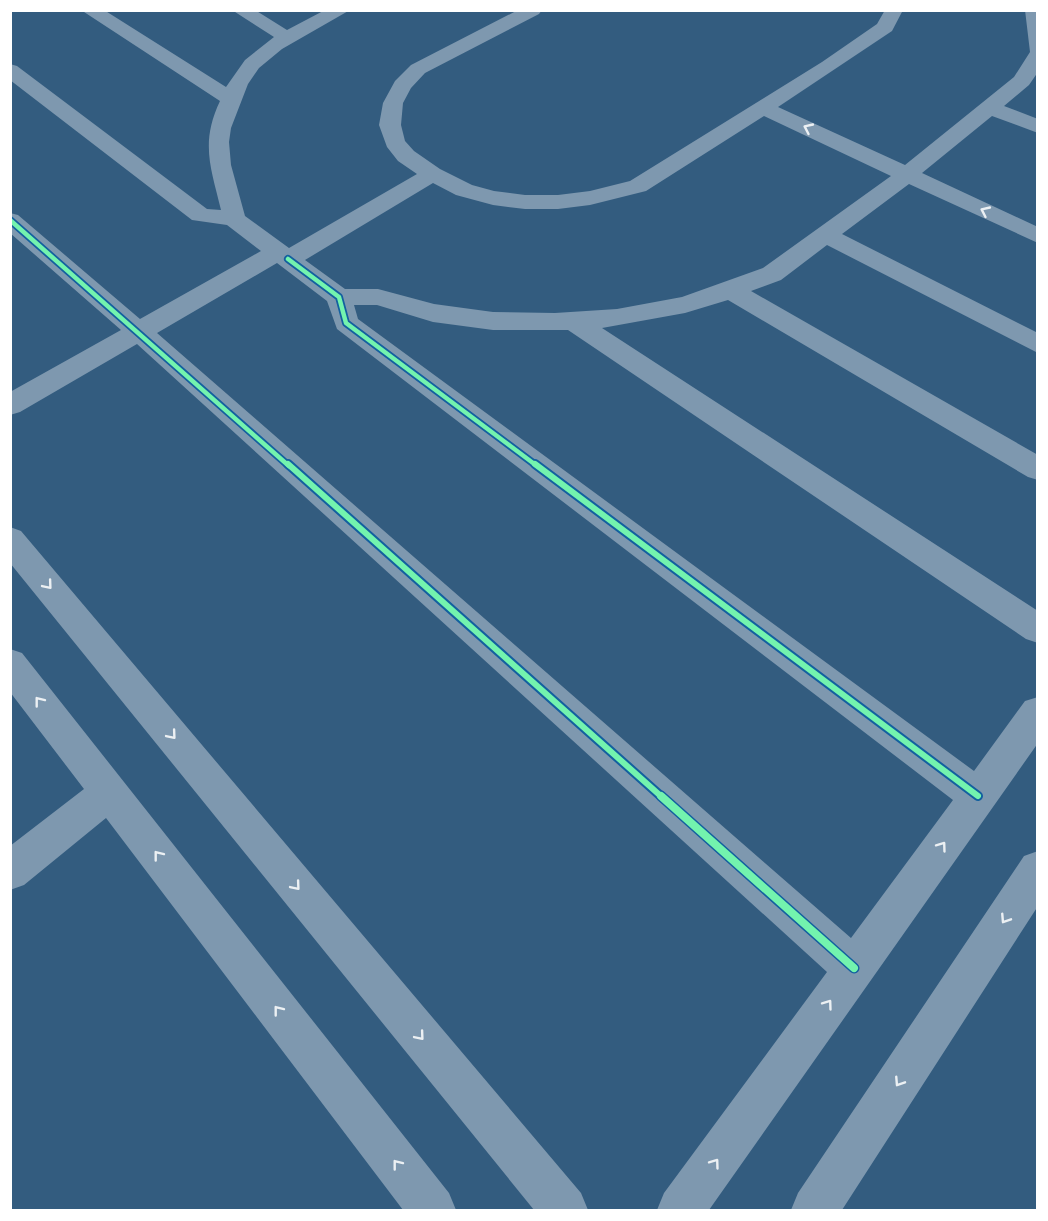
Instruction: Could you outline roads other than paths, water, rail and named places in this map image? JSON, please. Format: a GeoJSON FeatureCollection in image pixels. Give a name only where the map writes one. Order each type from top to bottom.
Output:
{"type":"FeatureCollection","features":[{"type":"Feature","properties":{"kind":"street"},"geometry":{"type":"LineString","coordinates":[[90,10],[231,99]]}},
{"type":"Feature","properties":{"kind":"street"},"geometry":{"type":"LineString","coordinates":[[241,10],[288,38]]}},
{"type":"Feature","properties":{"kind":"street"},"geometry":{"type":"LineString","coordinates":[[234,219],[231,198],[219,160],[218,137],[231,99],[242,76],[261,55],[341,10]]}},
{"type":"Feature","properties":{"kind":"street"},"geometry":{"type":"LineString","coordinates":[[533,10],[418,69],[402,85],[393,104],[390,125],[394,142],[406,156],[432,174],[464,190],[493,198],[525,202],[558,202],[590,198],[638,186],[773,102],[885,27],[894,10]]}},
{"type":"Feature","properties":{"kind":"street"},"geometry":{"type":"LineString","coordinates":[[10,70],[200,215],[234,219],[339,297],[378,297],[433,313],[493,321],[573,321],[617,318],[673,307],[730,290],[772,274],[915,168],[1022,81],[1037,56],[1034,10]]}},
{"type":"Feature","properties":{"kind":"street"},"geometry":{"type":"LineString","coordinates":[[773,102],[915,168],[1038,236]]}},
{"type":"Feature","properties":{"kind":"street"},"geometry":{"type":"LineString","coordinates":[[991,108],[1038,127]]}},
{"type":"Feature","properties":{"kind":"street"},"geometry":{"type":"LineString","coordinates":[[915,168],[986,189]]}},
{"type":"Feature","properties":{"kind":"street"},"geometry":{"type":"LineString","coordinates":[[10,405],[139,332],[432,174]]}},
{"type":"Feature","properties":{"kind":"street"},"geometry":{"type":"LineString","coordinates":[[10,220],[854,968]]}},
{"type":"Feature","properties":{"kind":"street"},"geometry":{"type":"LineString","coordinates":[[825,235],[1038,344]]}},
{"type":"Feature","properties":{"kind":"street"},"geometry":{"type":"LineString","coordinates":[[730,290],[1038,469]]}},
{"type":"Feature","properties":{"kind":"street"},"geometry":{"type":"LineString","coordinates":[[339,297],[346,323],[978,796]]}},
{"type":"Feature","properties":{"kind":"street"},"geometry":{"type":"LineString","coordinates":[[573,321],[1038,629]]}},
{"type":"Feature","properties":{"kind":"street"},"geometry":{"type":"LineString","coordinates":[[10,540],[564,1210]]}},
{"type":"Feature","properties":{"kind":"street"},"geometry":{"type":"LineString","coordinates":[[11,666],[432,1210]]}},
{"type":"Feature","properties":{"kind":"street"},"geometry":{"type":"LineString","coordinates":[[681,1210],[1038,713]]}},
{"type":"Feature","properties":{"kind":"street"},"geometry":{"type":"LineString","coordinates":[[10,871],[110,792]]}},
{"type":"Feature","properties":{"kind":"street"},"geometry":{"type":"LineString","coordinates":[[814,1210],[1038,870]]}}]}
